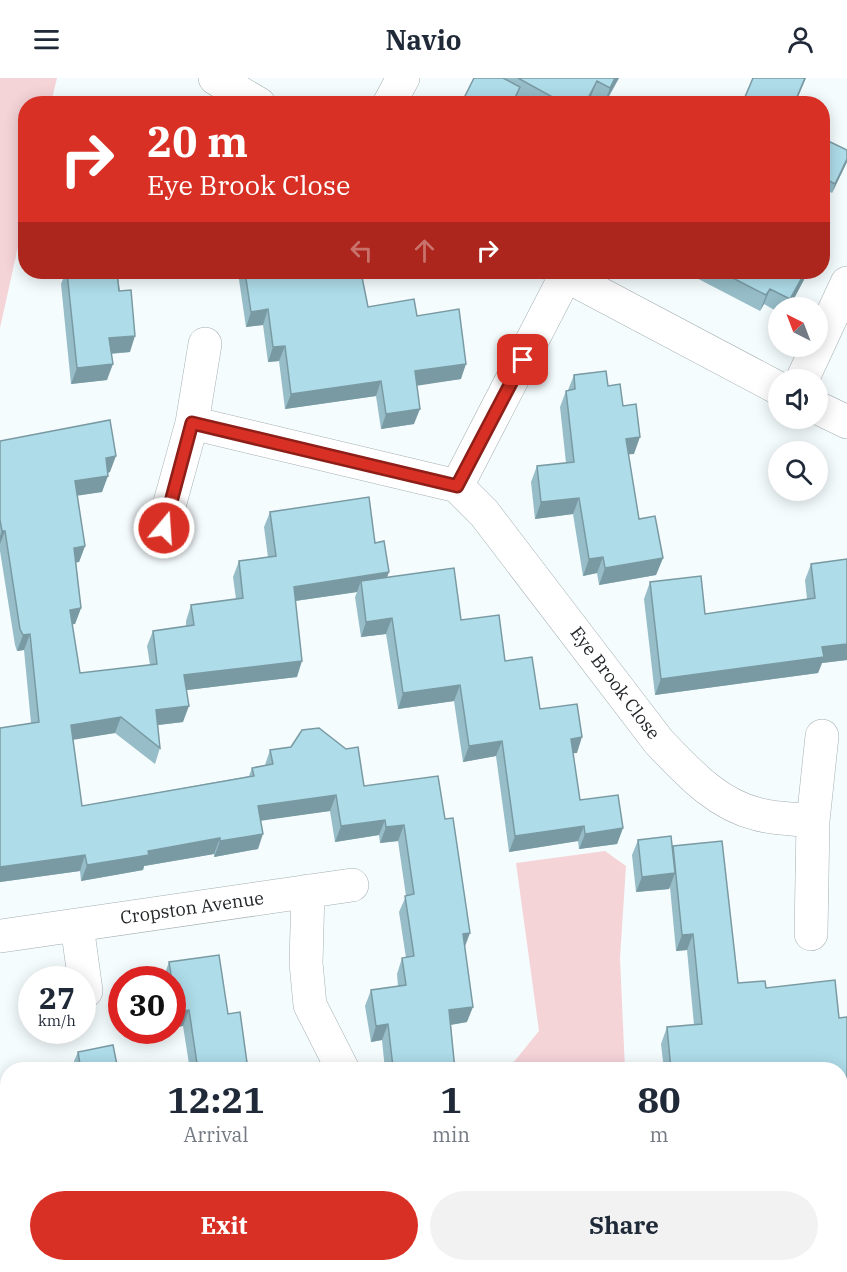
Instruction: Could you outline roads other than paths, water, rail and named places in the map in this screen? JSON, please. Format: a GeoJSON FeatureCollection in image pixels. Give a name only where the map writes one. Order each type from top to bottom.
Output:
{"type":"FeatureCollection","features":[{"type":"Feature","properties":{"kind":"street"},"geometry":{"type":"LineString","coordinates":[[215,78],[245,96]]}},
{"type":"Feature","properties":{"kind":"street"},"geometry":{"type":"LineString","coordinates":[[393,96],[403,78]]}},
{"type":"Feature","properties":{"kind":"street"},"geometry":{"type":"LineString","coordinates":[[192,423],[457,486],[560,279]]}},
{"type":"Feature","properties":{"kind":"street"},"geometry":{"type":"LineString","coordinates":[[574,279],[768,383]]}},
{"type":"Feature","properties":{"kind":"street"},"geometry":{"type":"LineString","coordinates":[[807,369],[847,283]]}},
{"type":"Feature","properties":{"kind":"street"},"geometry":{"type":"LineString","coordinates":[[164,528],[192,423],[206,344]]}},
{"type":"Feature","properties":{"kind":"street"},"geometry":{"type":"LineString","coordinates":[[828,413],[847,422]]}},
{"type":"Feature","properties":{"kind":"street","name":"Eye Brook Close"},"geometry":{"type":"LineString","coordinates":[[457,486],[484,513],[660,742],[687,771],[719,798],[756,814],[813,821]]}},
{"type":"Feature","properties":{"kind":"street"},"geometry":{"type":"LineString","coordinates":[[812,934],[813,821],[822,736]]}},
{"type":"Feature","properties":{"kind":"street","name":"Cropston Avenue"},"geometry":{"type":"LineString","coordinates":[[1,936],[352,885]]}},
{"type":"Feature","properties":{"kind":"street"},"geometry":{"type":"LineString","coordinates":[[308,891],[306,963],[310,1005],[339,1062]]}},
{"type":"Feature","properties":{"kind":"street"},"geometry":{"type":"LineString","coordinates":[[77,925],[83,966]]}}]}
